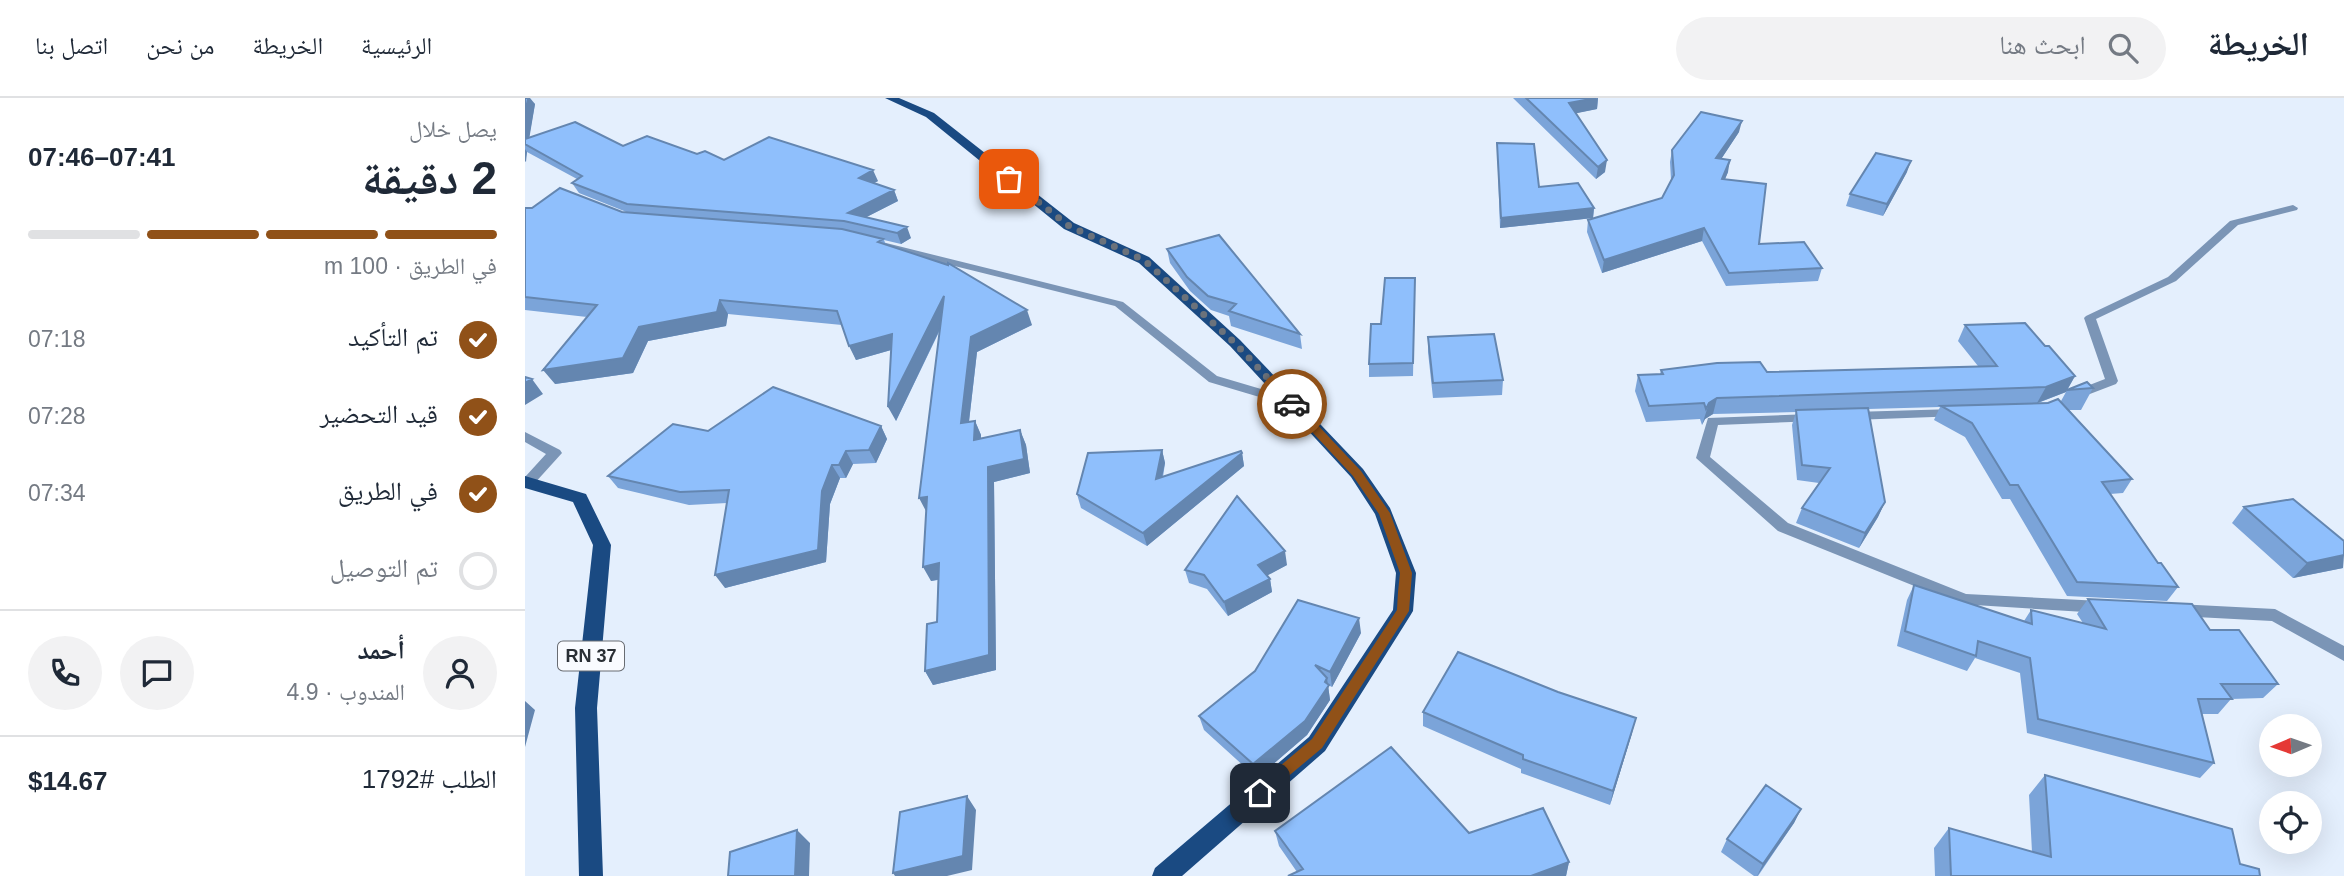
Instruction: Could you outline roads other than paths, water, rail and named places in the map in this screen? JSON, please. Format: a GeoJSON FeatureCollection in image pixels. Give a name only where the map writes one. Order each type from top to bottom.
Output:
{"type":"FeatureCollection","features":[{"type":"Feature","properties":{"kind":"main road"},"geometry":{"type":"LineString","coordinates":[[890,98],[930,116],[1069,226],[1144,260],[1235,343],[1357,473],[1384,513],[1406,573],[1403,611],[1317,744],[1164,876]]}},
{"type":"Feature","properties":{"kind":"main road","name":"RN 37"},"geometry":{"type":"LineString","coordinates":[[527,482],[580,498],[602,545],[586,708],[591,876]]}},
{"type":"Feature","properties":{"kind":"street"},"geometry":{"type":"LineString","coordinates":[[2064,400],[2112,381],[2090,318],[2172,279],[2234,223],[2293,208]]}},
{"type":"Feature","properties":{"kind":"street"},"geometry":{"type":"LineString","coordinates":[[862,240],[1119,304],[1213,379],[1290,402]]}},
{"type":"Feature","properties":{"kind":"street"},"geometry":{"type":"LineString","coordinates":[[1972,412],[1713,421],[1703,458],[1783,527],[1965,600],[2113,607]]}},
{"type":"Feature","properties":{"kind":"street"},"geometry":{"type":"LineString","coordinates":[[525,436],[555,453],[527,482]]}},
{"type":"Feature","properties":{"kind":"street"},"geometry":{"type":"LineString","coordinates":[[2167,610],[2275,615],[2344,654]]}}]}
